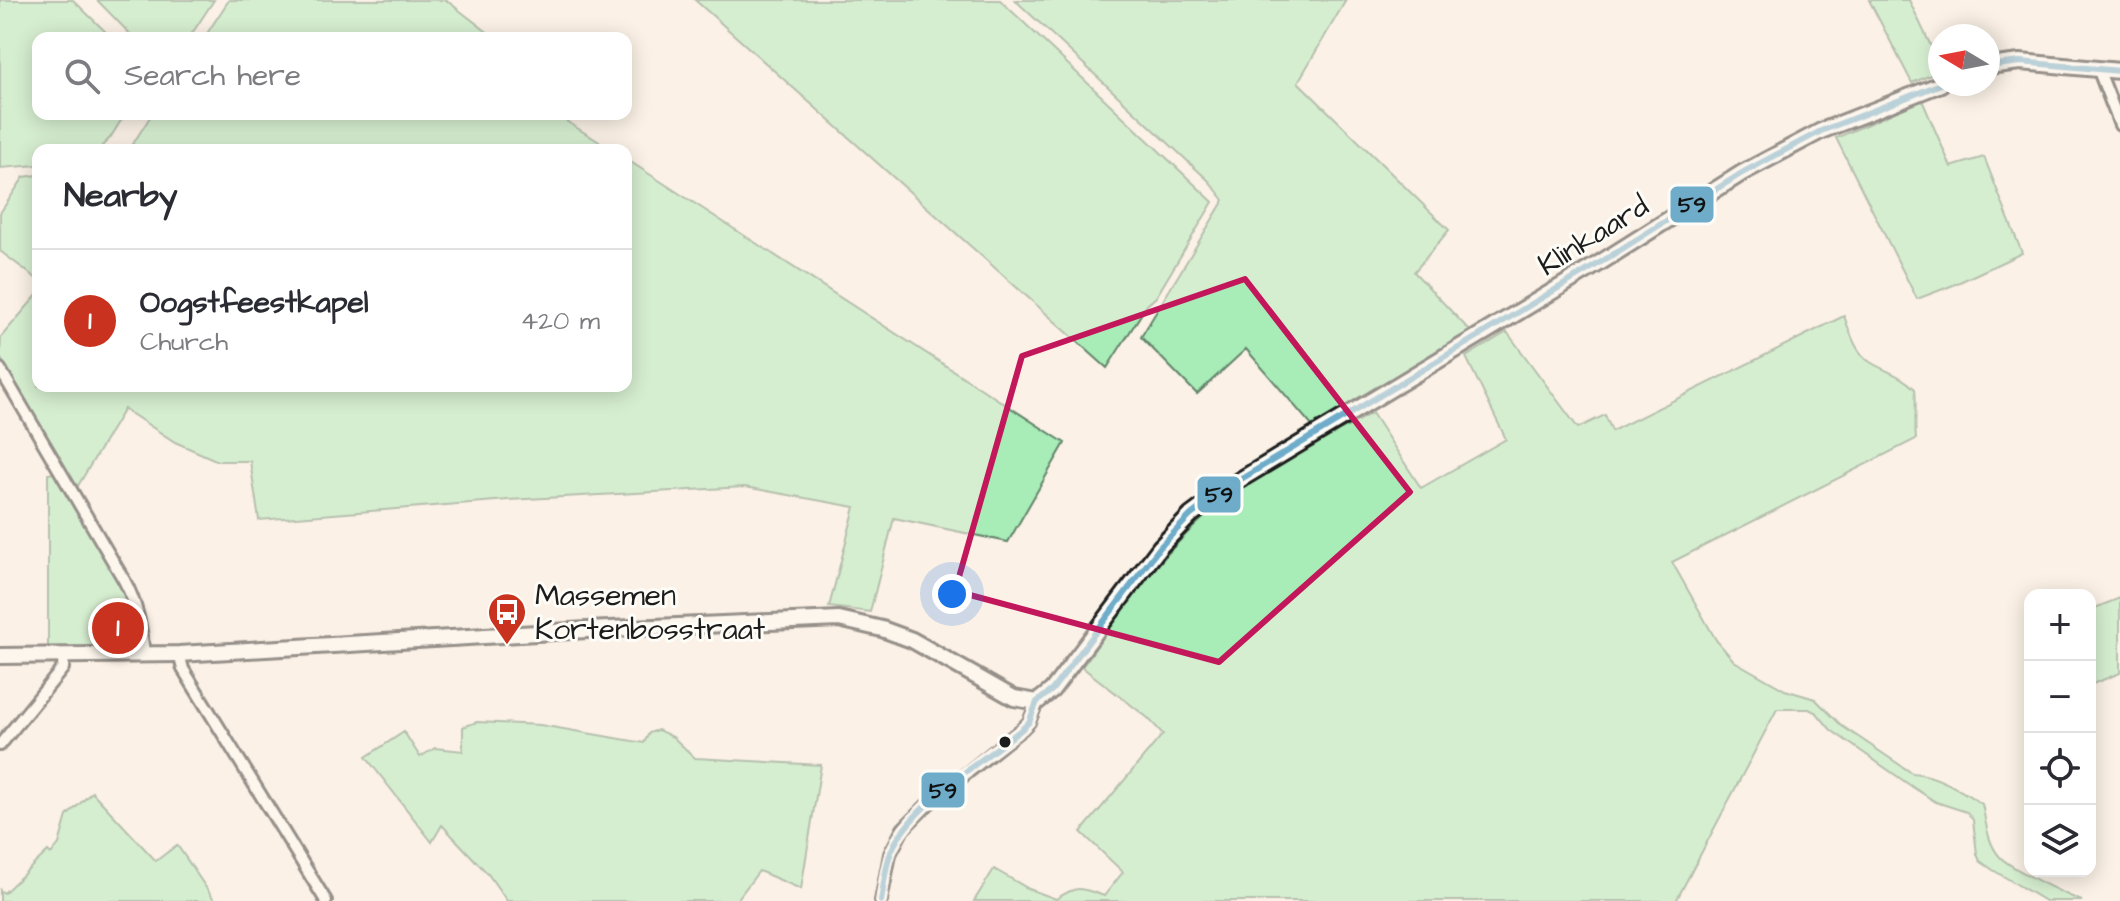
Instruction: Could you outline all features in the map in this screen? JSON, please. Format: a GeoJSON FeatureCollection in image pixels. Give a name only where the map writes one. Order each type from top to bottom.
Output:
{"type":"FeatureCollection","features":[{"type":"Feature","properties":{"kind":"street"},"geometry":{"type":"LineString","coordinates":[[2000,64],[2020,62],[2120,71]]}},
{"type":"Feature","properties":{"kind":"street"},"geometry":{"type":"LineString","coordinates":[[2099,71],[2120,125]]}},
{"type":"Feature","properties":{"kind":"street","name":"Klinkaard"},"geometry":{"type":"LineString","coordinates":[[1037,702],[1052,690],[1160,547],[1191,515],[1233,484],[1742,173],[1821,131],[1928,89]]}},
{"type":"Feature","properties":{"kind":"street"},"geometry":{"type":"LineString","coordinates":[[0,369],[135,600],[144,654]]}},
{"type":"Feature","properties":{"kind":"street"},"geometry":{"type":"LineString","coordinates":[[0,656],[179,654],[571,630],[839,619],[882,629],[912,640],[1014,698],[1037,702],[1029,722],[1022,729],[927,805],[903,829],[890,854],[881,901]]}},
{"type":"Feature","properties":{"kind":"street"},"geometry":{"type":"LineString","coordinates":[[179,654],[183,669],[326,901]]}},
{"type":"Feature","properties":{"kind":"street"},"geometry":{"type":"LineString","coordinates":[[0,745],[63,668],[64,655]]}},
{"type":"Feature","properties":{"kind":"highlighted area"},"geometry":{"type":"Polygon","coordinates":[[[1245,279],[1410,492],[1219,662],[955,591],[1022,356],[1245,279]]]}},
{"type":"Feature","properties":{"kind":"green space"},"geometry":{"type":"Polygon","coordinates":[[[0,0],[73,0],[106,32],[32,32],[32,120],[121,120],[104,144],[32,144],[32,165],[0,168],[0,0]]]}},
{"type":"Feature","properties":{"kind":"green space"},"geometry":{"type":"Polygon","coordinates":[[[97,0],[214,0],[193,32],[128,32],[97,0]]]}},
{"type":"Feature","properties":{"kind":"green space"},"geometry":{"type":"Polygon","coordinates":[[[229,0],[446,0],[487,32],[208,32],[229,0]]]}},
{"type":"Feature","properties":{"kind":"green space"},"geometry":{"type":"Polygon","coordinates":[[[695,0],[1000,0],[1213,202],[1156,297],[1147,305],[1107,368],[695,0]]]}},
{"type":"Feature","properties":{"kind":"green space"},"geometry":{"type":"Polygon","coordinates":[[[1015,0],[1346,0],[1298,82],[1449,230],[1414,272],[1471,332],[1312,426],[1246,349],[1197,394],[1141,337],[1224,200],[1209,181],[1015,0]]]}},
{"type":"Feature","properties":{"kind":"green space"},"geometry":{"type":"Polygon","coordinates":[[[1869,0],[1909,0],[1928,40],[1928,76],[1912,83],[1869,0]]]}},
{"type":"Feature","properties":{"kind":"green space"},"geometry":{"type":"Polygon","coordinates":[[[1922,100],[1951,167],[1984,157],[2022,253],[1917,299],[1836,138],[1922,100]]]}},
{"type":"Feature","properties":{"kind":"green space"},"geometry":{"type":"Polygon","coordinates":[[[148,120],[567,120],[602,144],[133,144],[148,120]]]}},
{"type":"Feature","properties":{"kind":"green space"},"geometry":{"type":"Polygon","coordinates":[[[632,163],[1065,443],[1008,542],[894,518],[870,612],[829,607],[855,507],[745,487],[508,500],[259,520],[250,461],[218,461],[175,442],[124,409],[76,489],[0,357],[1,337],[32,301],[32,392],[632,392],[632,163]]]}},
{"type":"Feature","properties":{"kind":"green space"},"geometry":{"type":"Polygon","coordinates":[[[32,176],[32,275],[0,251],[0,213],[24,177],[32,176]]]}},
{"type":"Feature","properties":{"kind":"green space"},"geometry":{"type":"Polygon","coordinates":[[[1844,316],[1860,353],[1915,389],[1916,439],[1672,562],[1716,640],[1734,661],[1785,690],[1815,699],[1842,726],[1912,773],[1939,780],[1982,804],[1990,839],[2000,857],[2024,873],[2024,877],[2032,877],[2082,901],[2045,901],[1993,870],[1980,861],[1973,820],[1967,812],[1936,802],[1914,788],[1831,730],[1817,713],[1809,709],[1777,709],[1676,901],[974,901],[994,869],[1029,889],[1056,899],[1079,889],[1104,896],[1123,872],[1081,832],[1163,734],[1148,718],[1082,667],[1168,554],[1201,520],[1240,489],[1372,413],[1421,488],[1506,439],[1466,357],[1507,332],[1578,428],[1605,415],[1612,431],[1844,316]]]}},
{"type":"Feature","properties":{"kind":"green space"},"geometry":{"type":"Polygon","coordinates":[[[59,472],[123,588],[136,633],[133,646],[48,649],[48,474],[59,472]]]}},
{"type":"Feature","properties":{"kind":"green space"},"geometry":{"type":"Polygon","coordinates":[[[2120,598],[2120,673],[2096,683],[2096,661],[2096,608],[2120,598]]]}},
{"type":"Feature","properties":{"kind":"green space"},"geometry":{"type":"Polygon","coordinates":[[[477,722],[540,725],[644,743],[649,733],[658,730],[673,737],[695,758],[821,765],[801,889],[759,871],[736,901],[507,901],[488,874],[442,825],[432,842],[366,757],[404,732],[420,757],[435,748],[463,751],[463,727],[477,722]]]}},
{"type":"Feature","properties":{"kind":"green space"},"geometry":{"type":"Polygon","coordinates":[[[92,792],[156,861],[177,845],[215,901],[0,901],[0,890],[4,893],[48,851],[51,854],[59,844],[67,816],[92,792]]]}},
{"type":"Feature","properties":{"kind":"transit line","name":"59"},"geometry":{"type":"LineString","coordinates":[[2000,64],[2020,62],[2120,71]]}},
{"type":"Feature","properties":{"kind":"transit line","name":"59"},"geometry":{"type":"LineString","coordinates":[[1037,702],[1052,690],[1160,547],[1191,515],[1233,484],[1598,264],[1742,173],[1821,131],[1928,89]]}},
{"type":"Feature","properties":{"kind":"transit line","name":"59"},"geometry":{"type":"LineString","coordinates":[[881,901],[889,858],[900,835],[930,801],[1022,729],[1029,722],[1037,702]]}},
{"type":"Feature","properties":{"kind":"place","name":"Oogstfeestkapel"},"geometry":{"type":"Point","coordinates":[118,628]}},
{"type":"Feature","properties":{"kind":"place","name":"Massemen Kortenbosstraat"},"geometry":{"type":"Point","coordinates":[507,646]}}]}
